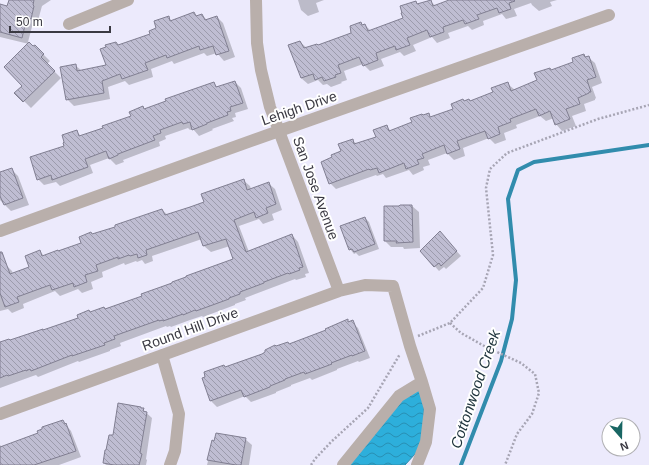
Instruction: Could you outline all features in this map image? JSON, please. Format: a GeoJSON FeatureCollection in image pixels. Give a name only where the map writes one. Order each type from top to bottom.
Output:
{"type":"FeatureCollection","features":[{"type":"Feature","properties":{"kind":"street"},"geometry":{"type":"LineString","coordinates":[[69,24],[128,0]]}},
{"type":"Feature","properties":{"kind":"street","name":"San Jose Avenue"},"geometry":{"type":"LineString","coordinates":[[256,0],[257,43],[261,70],[270,107],[339,291]]}},
{"type":"Feature","properties":{"kind":"street","name":"Lehigh Drive"},"geometry":{"type":"LineString","coordinates":[[0,231],[609,15]]}},
{"type":"Feature","properties":{"kind":"street","name":"Round Hill Drive"},"geometry":{"type":"LineString","coordinates":[[0,414],[339,291],[366,285],[393,286],[410,346]]}},
{"type":"Feature","properties":{"kind":"street"},"geometry":{"type":"LineString","coordinates":[[410,346],[430,410],[426,442],[417,465]]}},
{"type":"Feature","properties":{"kind":"street"},"geometry":{"type":"LineString","coordinates":[[162,356],[179,414],[175,452],[170,465]]}},
{"type":"Feature","properties":{"kind":"street"},"geometry":{"type":"LineString","coordinates":[[343,465],[399,396],[422,382]]}},
{"type":"Feature","properties":{"kind":"path"},"geometry":{"type":"LineString","coordinates":[[312,465],[315,459],[331,442],[368,408],[403,348],[410,346],[419,335],[450,323],[483,288],[493,255],[486,188],[490,169],[507,153],[598,119],[649,105]]}},
{"type":"Feature","properties":{"kind":"path"},"geometry":{"type":"LineString","coordinates":[[450,323],[461,332],[486,347],[520,363],[535,374],[539,393],[532,414],[517,434],[505,465]]}},
{"type":"Feature","properties":{"kind":"water"},"geometry":{"type":"Polygon","coordinates":[[[422,382],[426,442],[405,465],[343,465],[399,396],[422,382]]]}},
{"type":"Feature","properties":{"kind":"building"},"geometry":{"type":"Polygon","coordinates":[[[9,0],[34,0],[31,19],[27,17],[22,38],[0,32],[0,4],[7,6],[9,0]]]}},
{"type":"Feature","properties":{"kind":"building"},"geometry":{"type":"Polygon","coordinates":[[[431,0],[433,6],[449,0],[515,1],[509,3],[511,9],[499,13],[497,8],[477,15],[479,19],[465,24],[463,20],[443,27],[444,32],[430,37],[427,30],[407,38],[410,45],[396,50],[395,46],[376,53],[378,60],[363,66],[359,57],[338,65],[341,73],[335,75],[336,77],[324,81],[322,77],[315,80],[313,74],[301,78],[288,45],[300,41],[304,48],[318,45],[351,33],[350,26],[361,22],[362,25],[365,24],[368,31],[403,18],[400,6],[416,1],[417,4],[431,0]]]}},
{"type":"Feature","properties":{"kind":"building"},"geometry":{"type":"Polygon","coordinates":[[[194,12],[196,16],[202,14],[205,20],[217,16],[229,51],[216,55],[213,46],[200,50],[199,46],[167,58],[166,55],[145,63],[148,70],[122,79],[120,74],[102,81],[104,93],[66,100],[60,67],[76,64],[77,71],[106,65],[100,49],[106,47],[105,45],[116,42],[118,45],[150,34],[149,31],[156,28],[154,21],[169,16],[170,21],[194,12]]]}},
{"type":"Feature","properties":{"kind":"building"},"geometry":{"type":"Polygon","coordinates":[[[29,42],[33,46],[35,45],[44,54],[41,57],[55,71],[23,102],[14,93],[22,86],[4,67],[29,42]]]}},
{"type":"Feature","properties":{"kind":"building"},"geometry":{"type":"Polygon","coordinates":[[[584,54],[585,57],[589,56],[596,77],[587,80],[591,92],[578,98],[580,104],[566,109],[570,119],[555,125],[550,111],[539,116],[536,109],[510,119],[511,122],[498,127],[500,134],[488,139],[485,131],[457,141],[460,149],[447,154],[444,145],[422,154],[424,158],[417,160],[419,164],[406,169],[404,163],[379,173],[377,168],[369,169],[329,184],[321,162],[332,157],[331,155],[341,151],[338,144],[353,139],[354,144],[376,137],[373,130],[387,125],[389,131],[412,122],[410,118],[429,113],[430,117],[453,109],[451,104],[463,99],[464,101],[469,99],[470,101],[493,92],[491,88],[508,82],[511,91],[537,80],[534,73],[550,68],[551,70],[573,62],[572,58],[584,54]]]}},
{"type":"Feature","properties":{"kind":"building"},"geometry":{"type":"Polygon","coordinates":[[[235,81],[243,103],[230,107],[231,111],[227,112],[228,115],[192,130],[190,122],[183,124],[182,122],[160,130],[161,133],[153,136],[155,140],[109,159],[106,151],[85,159],[88,167],[52,180],[51,175],[37,180],[30,157],[64,146],[62,135],[77,130],[79,136],[131,116],[129,112],[143,106],[144,109],[166,101],[165,99],[214,82],[216,87],[235,81]]]}},
{"type":"Feature","properties":{"kind":"building"},"geometry":{"type":"Polygon","coordinates":[[[12,168],[23,198],[4,205],[0,196],[0,172],[12,168]]]}},
{"type":"Feature","properties":{"kind":"building"},"geometry":{"type":"Polygon","coordinates":[[[244,179],[247,190],[269,182],[276,204],[266,208],[268,213],[256,218],[254,212],[234,220],[246,252],[292,234],[303,267],[299,268],[300,270],[264,282],[240,292],[240,294],[229,299],[196,311],[195,310],[163,321],[159,320],[114,336],[115,339],[104,343],[105,345],[72,355],[31,371],[30,369],[0,378],[0,342],[78,318],[77,315],[89,310],[90,312],[104,307],[105,309],[142,296],[141,294],[233,259],[226,239],[203,246],[198,232],[146,250],[147,255],[138,258],[137,254],[129,255],[118,259],[118,257],[96,265],[98,271],[85,275],[87,282],[74,287],[73,283],[52,290],[50,285],[17,297],[19,302],[5,307],[0,293],[0,252],[2,252],[10,274],[29,267],[25,256],[40,250],[42,256],[58,251],[81,243],[79,237],[91,232],[92,234],[115,227],[115,225],[162,209],[165,215],[190,207],[204,202],[201,194],[244,179]]]}},
{"type":"Feature","properties":{"kind":"building"},"geometry":{"type":"Polygon","coordinates":[[[412,205],[413,242],[396,243],[397,241],[384,241],[384,206],[412,205]]]}},
{"type":"Feature","properties":{"kind":"building"},"geometry":{"type":"Polygon","coordinates":[[[365,217],[375,244],[354,252],[352,249],[349,250],[340,226],[365,217]]]}},
{"type":"Feature","properties":{"kind":"building"},"geometry":{"type":"Polygon","coordinates":[[[440,231],[457,251],[441,266],[439,263],[434,267],[420,251],[440,231]]]}},
{"type":"Feature","properties":{"kind":"building"},"geometry":{"type":"Polygon","coordinates":[[[348,319],[348,322],[353,320],[365,351],[305,374],[304,372],[285,379],[270,387],[244,397],[241,390],[210,401],[202,378],[205,377],[204,372],[224,365],[225,367],[262,354],[265,350],[275,345],[288,342],[289,344],[326,330],[325,329],[348,319]]]}},
{"type":"Feature","properties":{"kind":"building"},"geometry":{"type":"Polygon","coordinates":[[[118,403],[141,407],[144,408],[143,411],[147,412],[140,453],[142,454],[139,465],[114,465],[103,463],[109,435],[113,435],[118,403]]]}},
{"type":"Feature","properties":{"kind":"building"},"geometry":{"type":"Polygon","coordinates":[[[63,420],[65,424],[66,423],[76,451],[34,465],[0,465],[0,447],[38,433],[37,431],[42,429],[42,427],[63,420]]]}},
{"type":"Feature","properties":{"kind":"building"},"geometry":{"type":"Polygon","coordinates":[[[216,433],[246,438],[241,465],[207,460],[212,440],[214,441],[216,433]]]}},
{"type":"Feature","properties":{"kind":"waterway","name":"Cottonwood Creek"},"geometry":{"type":"LineString","coordinates":[[461,465],[501,361],[512,319],[516,280],[508,199],[518,170],[534,162],[649,145]]}}]}
